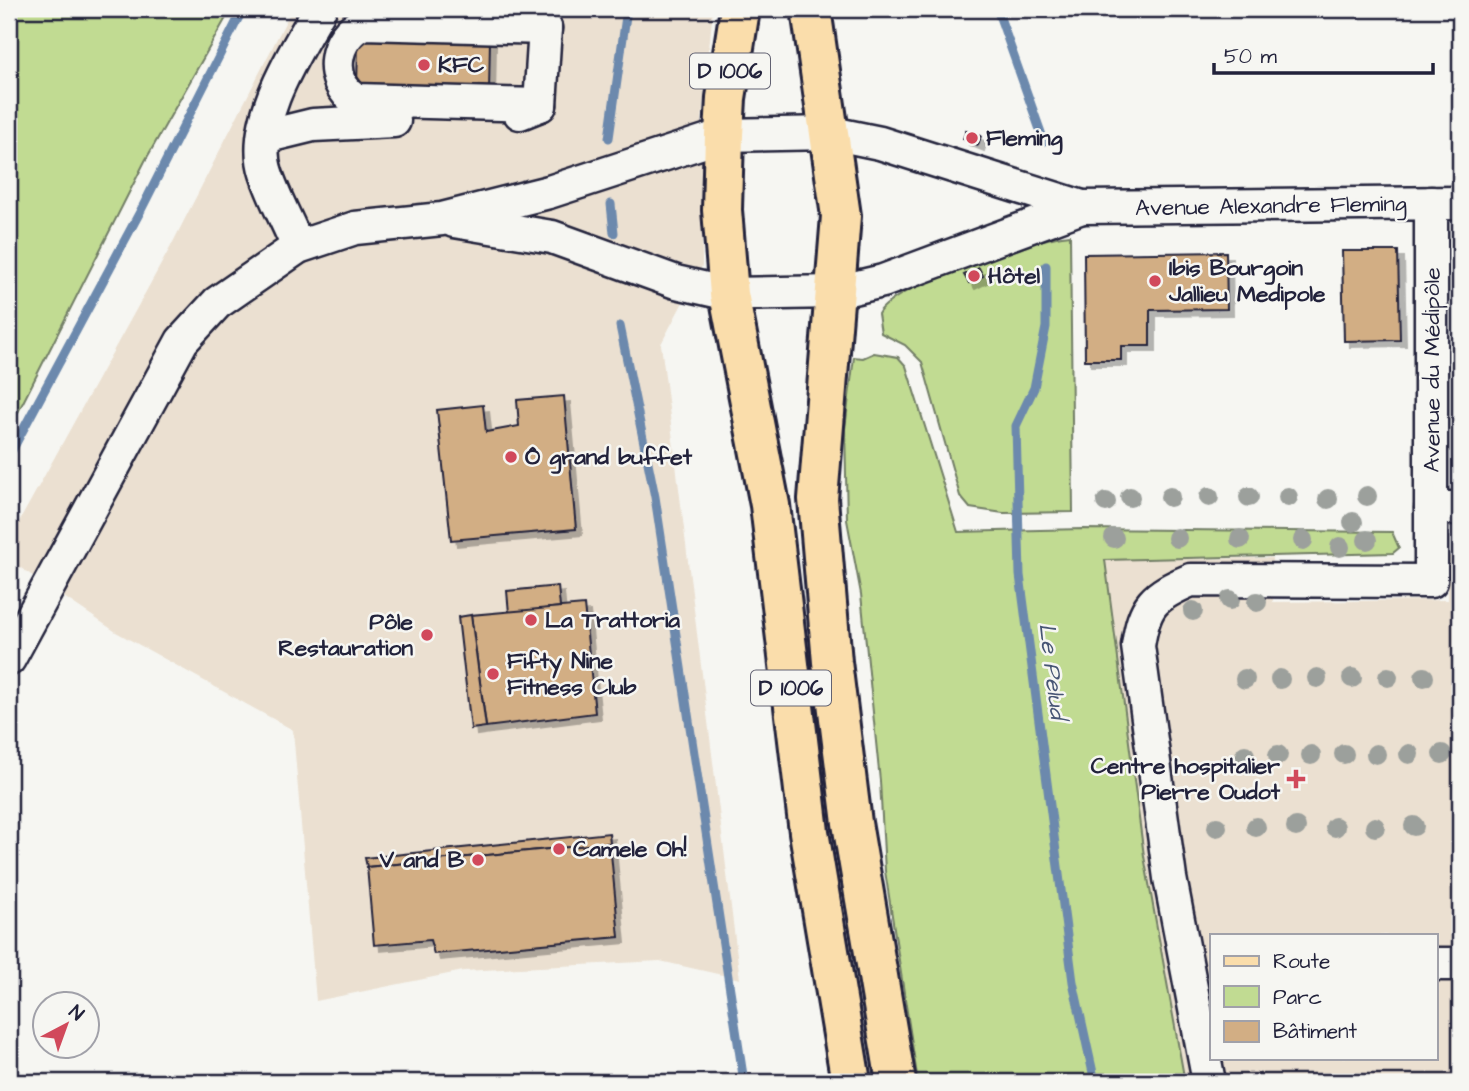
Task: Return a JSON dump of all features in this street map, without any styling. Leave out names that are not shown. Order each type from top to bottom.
[{"type":"main road","name":"D 1006","points":[[740,9],[726,98],[724,135],[722,210],[729,293],[770,505],[810,832],[851,1082]]},
{"type":"main road","name":"D 1006","points":[[811,9],[841,216],[818,499],[832,662],[852,822],[896,1082]]},
{"type":"street","points":[[298,247],[265,170],[264,137],[280,79],[320,9]]},
{"type":"street","points":[[512,9],[545,28]]},
{"type":"street","points":[[540,105],[356,100],[342,92],[336,77],[341,43],[351,28],[364,23],[545,28]]},
{"type":"street","points":[[540,105],[545,28]]},
{"type":"street","points":[[264,137],[313,125],[358,121],[498,123],[540,105]]},
{"type":"street","name":"Avenue Alexandre Fleming","points":[[442,219],[549,192],[724,135],[831,133],[880,143],[1082,207],[1446,203]]},
{"type":"street","name":"Avenue du Médipôle","points":[[1200,969],[1170,878],[1138,646],[1142,614],[1163,592],[1191,580],[1431,581],[1446,508],[1446,203]]},
{"type":"street","name":"Avenue Alexandre Fleming","points":[[442,219],[552,237],[676,282],[729,293],[836,292],[883,281],[1082,207]]},
{"type":"street","points":[[9,659],[182,341],[217,303],[298,247],[355,228],[442,219]]},
{"type":"street","points":[[1438,964],[1460,964]]},
{"type":"street","points":[[1200,969],[1209,1082]]},
{"type":"shaded area","points":[[292,9],[713,9],[702,119],[702,266],[661,344],[740,979],[660,961],[463,971],[316,1001],[293,730],[116,632],[9,560],[9,540],[170,248]]},
{"type":"shaded area","name":"Centre hospitalier Pierre Oudot","points":[[1448,556],[1460,556],[1460,1082],[1185,1082],[1144,856],[1104,560],[1272,558],[1273,602],[1448,600]]},
{"type":"green space","points":[[9,9],[231,9],[145,161],[9,430]]},
{"type":"green space","points":[[1070,235],[1073,512],[1003,513],[970,508],[960,496],[922,362],[905,345],[881,333],[878,314],[910,289],[967,264],[1027,244]]},
{"type":"green space","points":[[874,353],[898,357],[906,366],[958,532],[1083,529],[1392,532],[1399,548],[1393,553],[1105,560],[1144,856],[1185,1082],[918,1082],[885,871],[880,781],[861,594],[847,520],[845,429],[854,357],[863,358]]},
{"type":"building","name":"KFC","points":[[358,36],[490,39],[489,94],[357,91]]},
{"type":"building","name":"Fleming","points":[[966,131],[981,136],[978,145],[963,139]]},
{"type":"building","points":[[1342,251],[1398,251],[1400,340],[1344,341]]},
{"type":"building","name":"Ibis Bourgoin Jallieu Medipole","points":[[1226,252],[1227,309],[1150,310],[1150,346],[1121,346],[1121,360],[1085,360],[1084,254]]},
{"type":"building","name":"Hôtel","points":[[979,268],[983,276],[969,283],[964,275]]},
{"type":"building","points":[[564,396],[576,529],[451,540],[437,410],[483,405],[486,432],[519,426],[517,400]]},
{"type":"building","points":[[558,586],[560,607],[509,613],[507,591]]},
{"type":"building","points":[[584,605],[595,713],[486,727],[471,615]]},
{"type":"building","points":[[471,615],[486,727],[471,729],[458,617]]},
{"type":"building","points":[[609,833],[610,843],[367,867],[365,858]]},
{"type":"building","points":[[610,843],[619,937],[434,954],[430,940],[374,945],[367,867]]},
{"type":"waterway","points":[[9,456],[141,210],[243,9]]},
{"type":"waterway","name":"Le Pelud","points":[[609,138],[627,9]]},
{"type":"waterway","name":"Le Pelud","points":[[997,9],[1044,141]]},
{"type":"waterway","points":[[611,204],[614,233]]},
{"type":"waterway","name":"Le Pelud","points":[[1046,266],[1046,327],[1034,388],[1016,426],[1020,575],[1073,982],[1095,1082]]},
{"type":"waterway","name":"Le Pelud","points":[[620,326],[655,497],[744,1082]]},
{"type":"place","name":"KFC","points":[[424,65]]},
{"type":"place","name":"Fleming","points":[[972,138]]},
{"type":"place","name":"Hôtel","points":[[974,276]]},
{"type":"place","name":"Ibis Bourgoin Jallieu Medipole","points":[[1155,281]]},
{"type":"place","name":"Ô grand buffet","points":[[511,457]]},
{"type":"place","name":"La Trattoria","points":[[531,620]]},
{"type":"place","name":"Pôle Restauration","points":[[427,635]]},
{"type":"place","name":"Fifty Nine Fitness Club","points":[[493,674]]},
{"type":"place","name":"Centre hospitalier Pierre Oudot","points":[[1296,779]]},
{"type":"place","name":"Camele Oh!","points":[[559,849]]},
{"type":"place","name":"V and B","points":[[478,860]]}]
